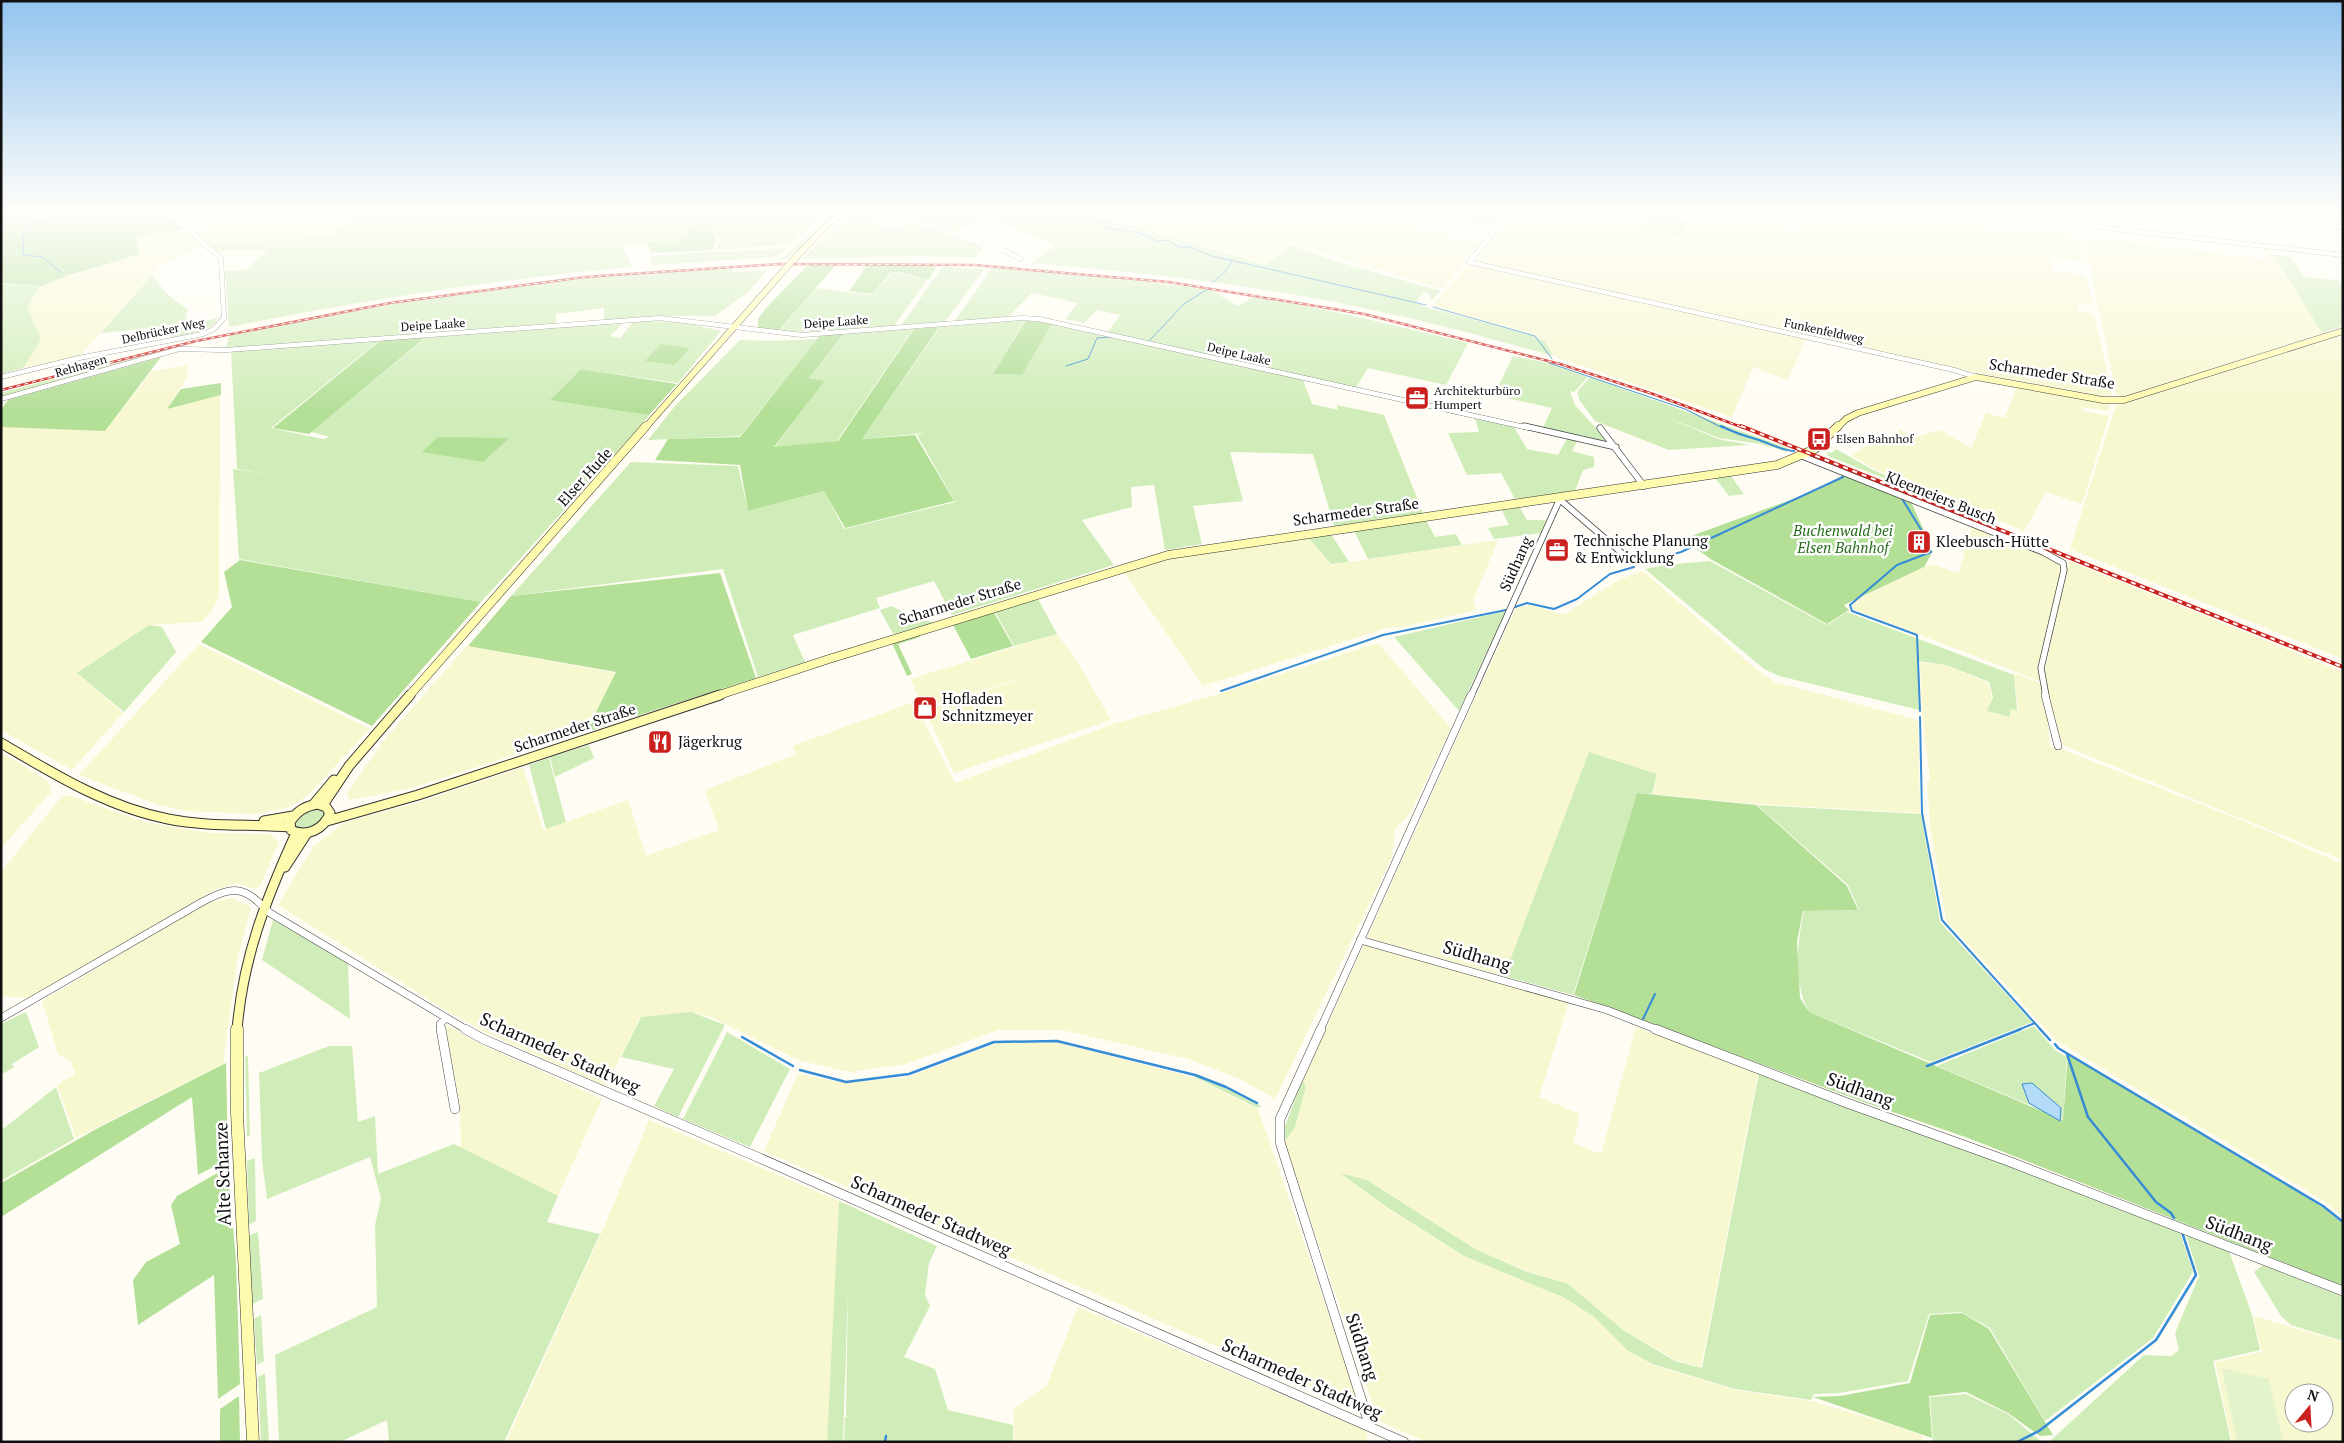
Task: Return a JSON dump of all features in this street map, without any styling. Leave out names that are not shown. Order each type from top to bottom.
[{"type":"street","name":"Delbrücker Weg","points":[[1,378],[79,358],[194,336],[216,328],[224,318],[222,278]]},
{"type":"street","name":"Elser Hude","points":[[323,811],[349,766],[777,278]]},
{"type":"street","name":"Funkenfeldweg","points":[[1542,278],[1944,368],[1976,377]]},
{"type":"street","name":"Deipe Laake","points":[[226,350],[660,318],[693,319],[768,334],[802,335],[1022,318],[1039,319],[1616,448]]},
{"type":"street","name":"Scharmeder Straße","points":[[323,811],[375,807],[525,760],[829,659],[1154,558],[1216,547],[1777,466],[1802,456],[1819,446],[1850,416],[1976,377],[2104,400],[2119,400],[2343,331]]},
{"type":"street","name":"Rehhagen","points":[[1,398],[179,349],[226,350]]},
{"type":"street","points":[[1600,428],[1644,486]]},
{"type":"street","name":"Kleemeiers Busch","points":[[1802,456],[2043,552],[2062,563],[2064,570],[2041,668],[2042,682],[2058,746]]},
{"type":"street","points":[[1558,498],[1624,554]]},
{"type":"street","name":"Südhang","points":[[1370,1427],[1280,1142],[1280,1119],[1507,618],[1558,503],[1558,498]]},
{"type":"street","points":[[1,743],[67,782],[106,801],[183,821],[249,824],[307,833],[320,827],[323,811],[300,810],[293,816],[249,824]]},
{"type":"street","name":"Alte Schanze","points":[[253,1442],[239,1158],[237,1044],[242,986],[248,957],[293,830],[293,816]]},
{"type":"street","name":"Alte Schanze","points":[[275,882],[307,833]]},
{"type":"street","points":[[1,1018],[215,895],[228,890],[242,892],[257,899],[264,908]]},
{"type":"street","name":"Scharmeder Stadtweg","points":[[264,908],[483,1039],[755,1156],[1404,1442]]},
{"type":"street","name":"Südhang","points":[[1360,940],[1606,1010],[1847,1103],[2008,1161],[2343,1291]]},
{"type":"street","points":[[446,1018],[440,1024],[455,1108]]},
{"type":"green space","points":[[1,278],[60,278],[41,286],[1,283]]},
{"type":"green space","points":[[60,278],[148,278],[80,356],[23,368],[40,339],[27,307],[41,286]]},
{"type":"green space","points":[[149,278],[155,278],[167,294],[188,310],[185,318],[188,318],[188,325],[218,318],[210,327],[198,333],[172,339],[172,326],[101,333]]},
{"type":"green space","points":[[226,278],[527,278],[430,291],[229,327]]},
{"type":"green space","points":[[585,278],[760,278],[748,292],[715,316],[662,316],[604,321],[604,308],[556,314],[556,325],[225,349],[230,334],[418,300]]},
{"type":"green space","points":[[795,278],[824,278],[778,331],[758,328],[758,319],[765,309]]},
{"type":"green space","points":[[858,278],[885,278],[872,294],[849,291]]},
{"type":"green space","points":[[887,278],[927,280],[893,327],[818,332],[779,331],[816,288],[871,295]]},
{"type":"green space","points":[[934,278],[977,278],[945,322],[901,326]]},
{"type":"green space","points":[[985,278],[1123,278],[1211,290],[1238,306],[1256,296],[1354,316],[1468,343],[1446,385],[1368,368],[1355,389],[1107,333],[1120,315],[1097,310],[1084,323],[1065,319],[1078,303],[1032,293],[1007,318],[954,322]]},
{"type":"green space","points":[[1185,278],[1396,278],[1441,291],[1432,300],[1427,292],[1422,293],[1417,302],[1426,307],[1532,335],[1545,341],[1553,356],[1365,308],[1235,285]]},
{"type":"green space","points":[[1408,278],[1451,278],[1443,289]]},
{"type":"green space","points":[[1456,278],[1531,278],[1806,339],[1788,380],[1753,367],[1732,417],[1553,356],[1546,341],[1528,332],[1442,311],[1433,305]]},
{"type":"green space","points":[[1547,278],[2087,278],[2093,305],[2078,303],[2079,311],[2094,314],[2112,393],[2110,396],[1967,371]]},
{"type":"green space","points":[[2093,278],[2288,278],[2322,333],[2120,398],[2117,397]]},
{"type":"green space","points":[[2288,278],[2337,280],[2343,287],[2343,326],[2322,333]]},
{"type":"green space","points":[[1,284],[41,286],[27,307],[41,339],[23,368],[1,374]]},
{"type":"green space","points":[[1025,320],[993,374],[1022,375],[1052,324],[1303,380],[1312,404],[1338,410],[1337,405],[1384,415],[1423,513],[1334,526],[1313,454],[1230,452],[1243,501],[1193,506],[1202,544],[1165,550],[1154,485],[1131,487],[1132,507],[1082,520],[1114,565],[952,615],[934,581],[876,598],[880,608],[793,635],[805,662],[758,677],[723,569],[511,596],[631,462],[738,466],[748,511],[824,491],[844,529],[955,502],[917,435],[925,433],[862,439],[940,327]]},
{"type":"green space","points":[[1026,320],[1052,324],[1022,375],[993,374]]},
{"type":"green space","points":[[633,322],[687,323],[721,331],[678,383],[581,369],[551,399],[650,415],[481,602],[239,559],[233,469],[275,476],[237,469],[231,351],[380,340],[271,428],[323,439],[330,437],[311,432],[428,336],[623,323],[610,336],[620,338]]},
{"type":"green space","points":[[939,327],[862,439],[915,435],[954,501],[845,528],[824,491],[748,511],[740,465],[655,460],[668,439],[740,437],[820,335],[844,334],[809,378],[825,381],[774,447],[838,441],[914,329]]},
{"type":"green space","points":[[913,329],[837,441],[774,448],[825,381],[809,378],[845,334]]},
{"type":"green space","points":[[427,336],[309,434],[273,428],[381,340]]},
{"type":"green space","points":[[2335,337],[2343,339],[2343,659],[2070,549],[2116,405]]},
{"type":"green space","points":[[817,339],[740,436],[648,440],[675,406],[740,340]]},
{"type":"green space","points":[[661,344],[690,348],[674,365],[645,361]]},
{"type":"green space","points":[[169,350],[1,397],[1,393]]},
{"type":"green space","points":[[1513,356],[1548,363],[1588,377],[1574,392],[1570,391],[1575,405],[1611,445],[1542,430],[1552,408],[1494,395]]},
{"type":"green space","points":[[161,357],[105,431],[1,427],[1,410],[8,400]]},
{"type":"green space","points":[[188,365],[187,378],[167,409],[220,395],[219,596],[215,606],[202,622],[149,625],[77,673],[123,713],[72,770],[1,730],[1,427],[105,431],[152,371]]},
{"type":"green space","points":[[581,369],[677,384],[649,415],[550,400]]},
{"type":"green space","points":[[1590,377],[1788,448],[1787,452],[1761,444],[1719,438],[1659,414],[1718,439],[1750,445],[1669,450],[1595,421],[1580,401],[1577,392]]},
{"type":"green space","points":[[221,383],[221,395],[167,409],[181,389]]},
{"type":"green space","points":[[2017,386],[2110,404],[2109,411],[2081,407],[2083,411],[2109,416],[2082,504],[2046,492],[2024,531],[1875,469],[1852,456],[1874,440],[1889,445],[1900,429],[1913,438],[1940,430],[1971,448],[1986,413],[2005,418]]},
{"type":"green space","points":[[1475,419],[1514,427],[1527,449],[1558,455],[1567,439],[1577,441],[1572,451],[1594,457],[1594,467],[1583,470],[1575,491],[1515,499],[1501,473],[1467,475],[1448,433],[1479,432]]},
{"type":"green space","points":[[438,437],[509,438],[483,462],[422,452]]},
{"type":"green space","points":[[1836,449],[1873,470],[1987,519],[1828,456],[1827,452],[1832,453]]},
{"type":"green space","name":"Buchenwald bei Elsen Bahnhof","points":[[1843,475],[1911,502],[1926,535],[1909,533],[1912,548],[1933,551],[1924,567],[1844,605],[1849,610],[1827,624],[1712,560],[1683,539],[1812,492]]},
{"type":"green space","points":[[1731,476],[1744,494],[1729,496],[1715,478]]},
{"type":"green space","points":[[1519,506],[1527,520],[1546,520],[1541,533],[1494,539],[1488,528],[1509,525],[1501,509]]},
{"type":"green space","points":[[1426,520],[1435,537],[1456,534],[1462,545],[1368,559],[1354,531]]},
{"type":"green space","points":[[1972,525],[2052,557],[2059,562],[2061,570],[2040,668],[2040,681],[1853,609],[1855,601],[1930,564],[1959,573]]},
{"type":"green space","points":[[1331,534],[1349,562],[1331,564],[1308,537]]},
{"type":"green space","points":[[1308,537],[1331,565],[1498,540],[1473,601],[1476,610],[1403,627],[1387,628],[1203,686],[1123,571],[1170,558]]},
{"type":"green space","points":[[240,560],[481,602],[372,726],[201,642],[232,607],[224,572]]},
{"type":"green space","points":[[1710,561],[1827,625],[1847,612],[2014,675],[2017,710],[2010,709],[2010,717],[1987,711],[1993,697],[1989,682],[1946,665],[1918,661],[1919,710],[1779,676],[1764,669],[1645,569],[1665,565]]},
{"type":"green space","points":[[2069,561],[2343,672],[2343,860],[2062,745],[2045,683],[2045,669]]},
{"type":"green space","points":[[1643,571],[1757,670],[1775,682],[1918,720],[1920,813],[1756,804],[1653,794],[1657,774],[1589,752],[1504,976],[1367,938],[1516,608],[1529,605],[1564,615],[1618,580]]},
{"type":"green space","points":[[720,573],[756,678],[586,732],[616,672],[468,646],[511,596]]},
{"type":"green space","points":[[1037,597],[1057,634],[1014,646],[994,610]]},
{"type":"green space","points":[[891,606],[916,618],[936,623],[893,634],[880,610]]},
{"type":"green space","points":[[993,611],[1013,646],[971,659],[952,623]]},
{"type":"green space","points":[[1506,611],[1459,711],[1394,637]]},
{"type":"green space","points":[[149,625],[162,627],[176,652],[124,712],[77,673]]},
{"type":"green space","points":[[919,634],[920,637],[898,644],[912,674],[907,676],[892,643]]},
{"type":"green space","points":[[1057,634],[1077,661],[1111,720],[954,773],[925,710],[1052,669],[924,708],[910,679]]},
{"type":"green space","points":[[1378,643],[1451,728],[1411,812],[1395,829],[1392,857],[1275,1099],[1240,1079],[1188,1059],[1062,1030],[998,1030],[906,1064],[849,1072],[798,1060],[711,1017],[691,1012],[640,1017],[606,1086],[485,1032],[447,1011],[278,905],[314,846],[345,822],[420,802],[523,767],[543,830],[628,800],[646,856],[719,830],[705,790],[796,754],[792,746],[914,702],[955,783],[1113,724],[1212,696]]},
{"type":"green space","points":[[199,644],[370,729],[307,796],[288,808],[255,814],[186,811],[156,804],[79,775]]},
{"type":"green space","points":[[467,646],[616,673],[585,732],[412,788],[349,800],[347,793],[386,738]]},
{"type":"green space","points":[[1920,662],[1945,665],[1988,683],[1992,697],[1987,712],[2010,717],[2010,709],[2018,710],[2014,673],[2040,683],[2046,707],[2050,747],[2061,749],[2248,823],[2343,864],[2343,1217],[2324,1201],[2057,1041],[1946,920],[1930,827],[1927,781],[1930,781],[1922,712]]},
{"type":"green space","points":[[589,745],[594,758],[555,777],[550,757]]},
{"type":"green space","points":[[1,752],[48,781],[51,792],[1,848]]},
{"type":"green space","points":[[1589,752],[1657,774],[1652,794],[1637,793],[1573,995],[1504,976]]},
{"type":"green space","points":[[549,758],[566,822],[546,829],[529,765]]},
{"type":"green space","points":[[1637,793],[1756,805],[1847,886],[1858,910],[1803,911],[1797,941],[1800,998],[1809,1012],[2063,1120],[2068,1055],[2217,1142],[2322,1207],[2343,1224],[2343,1286],[1968,1138],[1861,1101],[1574,995]]},
{"type":"green space","points":[[68,795],[145,822],[209,833],[270,834],[279,842],[260,886],[255,889],[238,883],[216,889],[31,998],[1,996],[1,872],[61,797]]},
{"type":"green space","points":[[1757,805],[1921,814],[1940,922],[2032,1022],[1931,1062],[1809,1012],[1800,988],[1798,963],[1798,949],[1804,911],[1859,910],[1848,885]]},
{"type":"green space","points":[[317,809],[324,813],[320,822],[309,828],[296,827],[295,822],[305,811]]},
{"type":"green space","points":[[232,898],[251,907],[237,961],[223,1064],[76,1138],[57,1085],[75,1074],[70,1060],[58,1054],[42,1001],[206,903]]},
{"type":"green space","points":[[273,920],[348,963],[350,1019],[262,960]]},
{"type":"green space","points":[[1364,945],[1569,1002],[1539,1097],[1580,1114],[1573,1143],[1601,1154],[1636,1027],[1758,1073],[1701,1367],[1676,1360],[1623,1330],[1568,1284],[1525,1270],[1475,1249],[1368,1180],[1341,1174],[1385,1207],[1463,1256],[1565,1298],[1594,1317],[1627,1350],[1652,1365],[1735,1390],[1811,1401],[1893,1425],[1923,1436],[1923,1442],[1427,1442],[1381,1422],[1376,1414],[1284,1141],[1295,1127],[1306,1087],[1302,1080]]},
{"type":"green space","points":[[26,1012],[39,1047],[12,1064],[14,1067],[1,1075],[1,1024]]},
{"type":"green space","points":[[691,1012],[725,1025],[678,1117],[654,1106],[674,1069],[621,1057],[641,1017]]},
{"type":"green space","points":[[446,1025],[480,1044],[602,1099],[558,1196],[461,1148],[460,1105],[444,1028]]},
{"type":"green space","points":[[2034,1026],[2056,1051],[2067,1057],[2063,1119],[1937,1066]]},
{"type":"green space","points":[[727,1032],[790,1069],[750,1147],[683,1119]]},
{"type":"green space","points":[[997,1043],[1061,1043],[1192,1077],[1258,1109],[1361,1408],[764,1151],[798,1074],[845,1083],[908,1077]]},
{"type":"green space","points":[[329,1046],[352,1046],[358,1122],[375,1116],[378,1174],[454,1144],[558,1196],[547,1222],[600,1234],[504,1442],[389,1442],[387,1420],[340,1442],[279,1442],[275,1355],[377,1307],[375,1225],[381,1198],[370,1157],[267,1199],[262,1160],[259,1073]]},
{"type":"green space","points":[[248,1056],[250,1136],[247,1137],[245,1057]]},
{"type":"green space","points":[[226,1063],[228,1159],[198,1175],[192,1097],[1,1217],[1,1183],[98,1128]]},
{"type":"green space","points":[[1759,1073],[1992,1159],[2180,1233],[2193,1272],[2153,1338],[2045,1421],[1990,1328],[1961,1312],[1929,1314],[1908,1381],[1839,1393],[1814,1394],[1811,1400],[1735,1389],[1652,1364],[1627,1350],[1594,1317],[1565,1298],[1464,1256],[1385,1206],[1340,1173],[1367,1180],[1475,1249],[1525,1271],[1568,1284],[1623,1330],[1675,1361],[1702,1368]]},
{"type":"green space","points":[[1197,1074],[1224,1085],[1261,1106],[1258,1108],[1194,1077]]},
{"type":"green space","points":[[1302,1080],[1306,1087],[1295,1127],[1285,1141],[1283,1132]]},
{"type":"green space","points":[[56,1087],[74,1139],[1,1181],[1,1128],[3,1129]]},
{"type":"green space","points":[[649,1120],[839,1201],[827,1442],[506,1442],[601,1234]]},
{"type":"green space","points":[[255,1158],[256,1221],[249,1225],[247,1161]]},
{"type":"green space","points":[[228,1167],[236,1261],[240,1384],[218,1399],[214,1275],[138,1325],[133,1280],[146,1262],[180,1244],[171,1205],[177,1196]]},
{"type":"green space","points":[[839,1201],[937,1246],[929,1263],[925,1295],[930,1306],[904,1357],[935,1369],[948,1410],[1013,1425],[1013,1442],[844,1442],[845,1417],[849,1416],[846,1416],[848,1289],[843,1442],[827,1442]]},
{"type":"green space","points":[[258,1232],[263,1299],[252,1304],[248,1236]]},
{"type":"green space","points":[[2186,1235],[2229,1251],[2252,1315],[2260,1350],[2213,1361],[2231,1442],[2052,1442],[2051,1440],[2144,1355],[2171,1356],[2179,1350],[2175,1333],[2199,1276]]},
{"type":"green space","points":[[2263,1265],[2343,1297],[2343,1341],[2291,1325],[2281,1316],[2254,1272]]},
{"type":"green space","points":[[1078,1307],[1366,1431],[1368,1442],[1014,1442],[1014,1409],[1047,1385]]},
{"type":"green space","points":[[1962,1313],[1989,1329],[2053,1435],[2040,1436],[2008,1413],[1966,1392],[1929,1396],[1932,1438],[1813,1397],[1840,1396],[1910,1383],[1930,1315]]},
{"type":"green space","points":[[261,1315],[264,1361],[257,1365],[254,1319]]},
{"type":"green space","points":[[2253,1316],[2343,1342],[2343,1442],[2232,1442],[2215,1362],[2262,1352]]},
{"type":"green space","points":[[2222,1368],[2269,1379],[2283,1442],[2237,1442]]},
{"type":"green space","points":[[265,1373],[269,1442],[261,1442],[258,1377]]},
{"type":"green space","points":[[1966,1394],[2008,1414],[2042,1442],[1933,1442],[1930,1397]]},
{"type":"green space","points":[[239,1396],[240,1442],[220,1442],[220,1409]]},
{"type":"water","points":[[2032,1083],[2061,1108],[2060,1121],[2029,1103],[2022,1084]]},
{"type":"waterway","points":[[1212,283],[1218,278]]},
{"type":"waterway","points":[[1310,278],[1426,305]]},
{"type":"waterway","points":[[1149,341],[1184,304],[1209,288]]},
{"type":"waterway","points":[[1433,307],[1535,336],[1552,359]]},
{"type":"waterway","points":[[1066,366],[1088,359],[1097,338],[1111,337]]},
{"type":"waterway","points":[[1549,363],[1685,409],[1723,428]]},
{"type":"waterway","points":[[1721,426],[1780,448],[1794,451]]},
{"type":"waterway","points":[[1812,457],[1901,492]]},
{"type":"waterway","points":[[1640,564],[1681,552],[1843,477],[1843,474]]},
{"type":"waterway","points":[[1901,497],[1925,536],[1931,552],[1897,565],[1850,605],[1852,611],[1917,635],[1920,711]]},
{"type":"waterway","points":[[1515,607],[1527,603],[1554,609],[1577,599],[1610,574],[1634,567]]},
{"type":"waterway","points":[[1221,691],[1383,635],[1506,610]]},
{"type":"waterway","points":[[1920,717],[1922,813],[1942,920],[2035,1023]]},
{"type":"waterway","points":[[1643,1019],[1655,994]]},
{"type":"waterway","points":[[2018,1030],[2035,1023]]},
{"type":"waterway","points":[[2035,1023],[2041,1030]]},
{"type":"waterway","points":[[1927,1066],[2021,1029]]},
{"type":"waterway","points":[[2040,1029],[2050,1040]]},
{"type":"waterway","points":[[742,1037],[793,1066]]},
{"type":"waterway","points":[[800,1070],[846,1082],[909,1074],[994,1042],[1057,1041],[1195,1075],[1226,1087],[1257,1103]]},
{"type":"waterway","points":[[2055,1044],[2058,1048],[2323,1206],[2343,1222]]},
{"type":"waterway","points":[[2067,1054],[2088,1117],[2156,1202],[2171,1213],[2174,1218]]},
{"type":"waterway","points":[[2017,1442],[2039,1431],[2156,1340],[2196,1275],[2182,1232]]},
{"type":"waterway","points":[[885,1442],[886,1436]]},
{"type":"railway","points":[[1,390],[196,341],[390,303],[575,278]]},
{"type":"railway","points":[[1127,278],[1169,282],[1364,314],[1560,364],[1653,394],[1744,428]]},
{"type":"railway","points":[[1741,426],[2343,667]]},
{"type":"place","name":"Architekturbüro Humpert","points":[[1417,398]]},
{"type":"place","name":"Elsen Bahnhof","points":[[1819,439]]},
{"type":"place","name":"Kleebusch-Hütte","points":[[1919,542]]},
{"type":"place","name":"Technische Planung & Entwicklung","points":[[1557,550]]},
{"type":"place","name":"Hofladen Schnitzmeyer","points":[[925,708]]},
{"type":"place","name":"Jägerkrug","points":[[660,742]]}]
